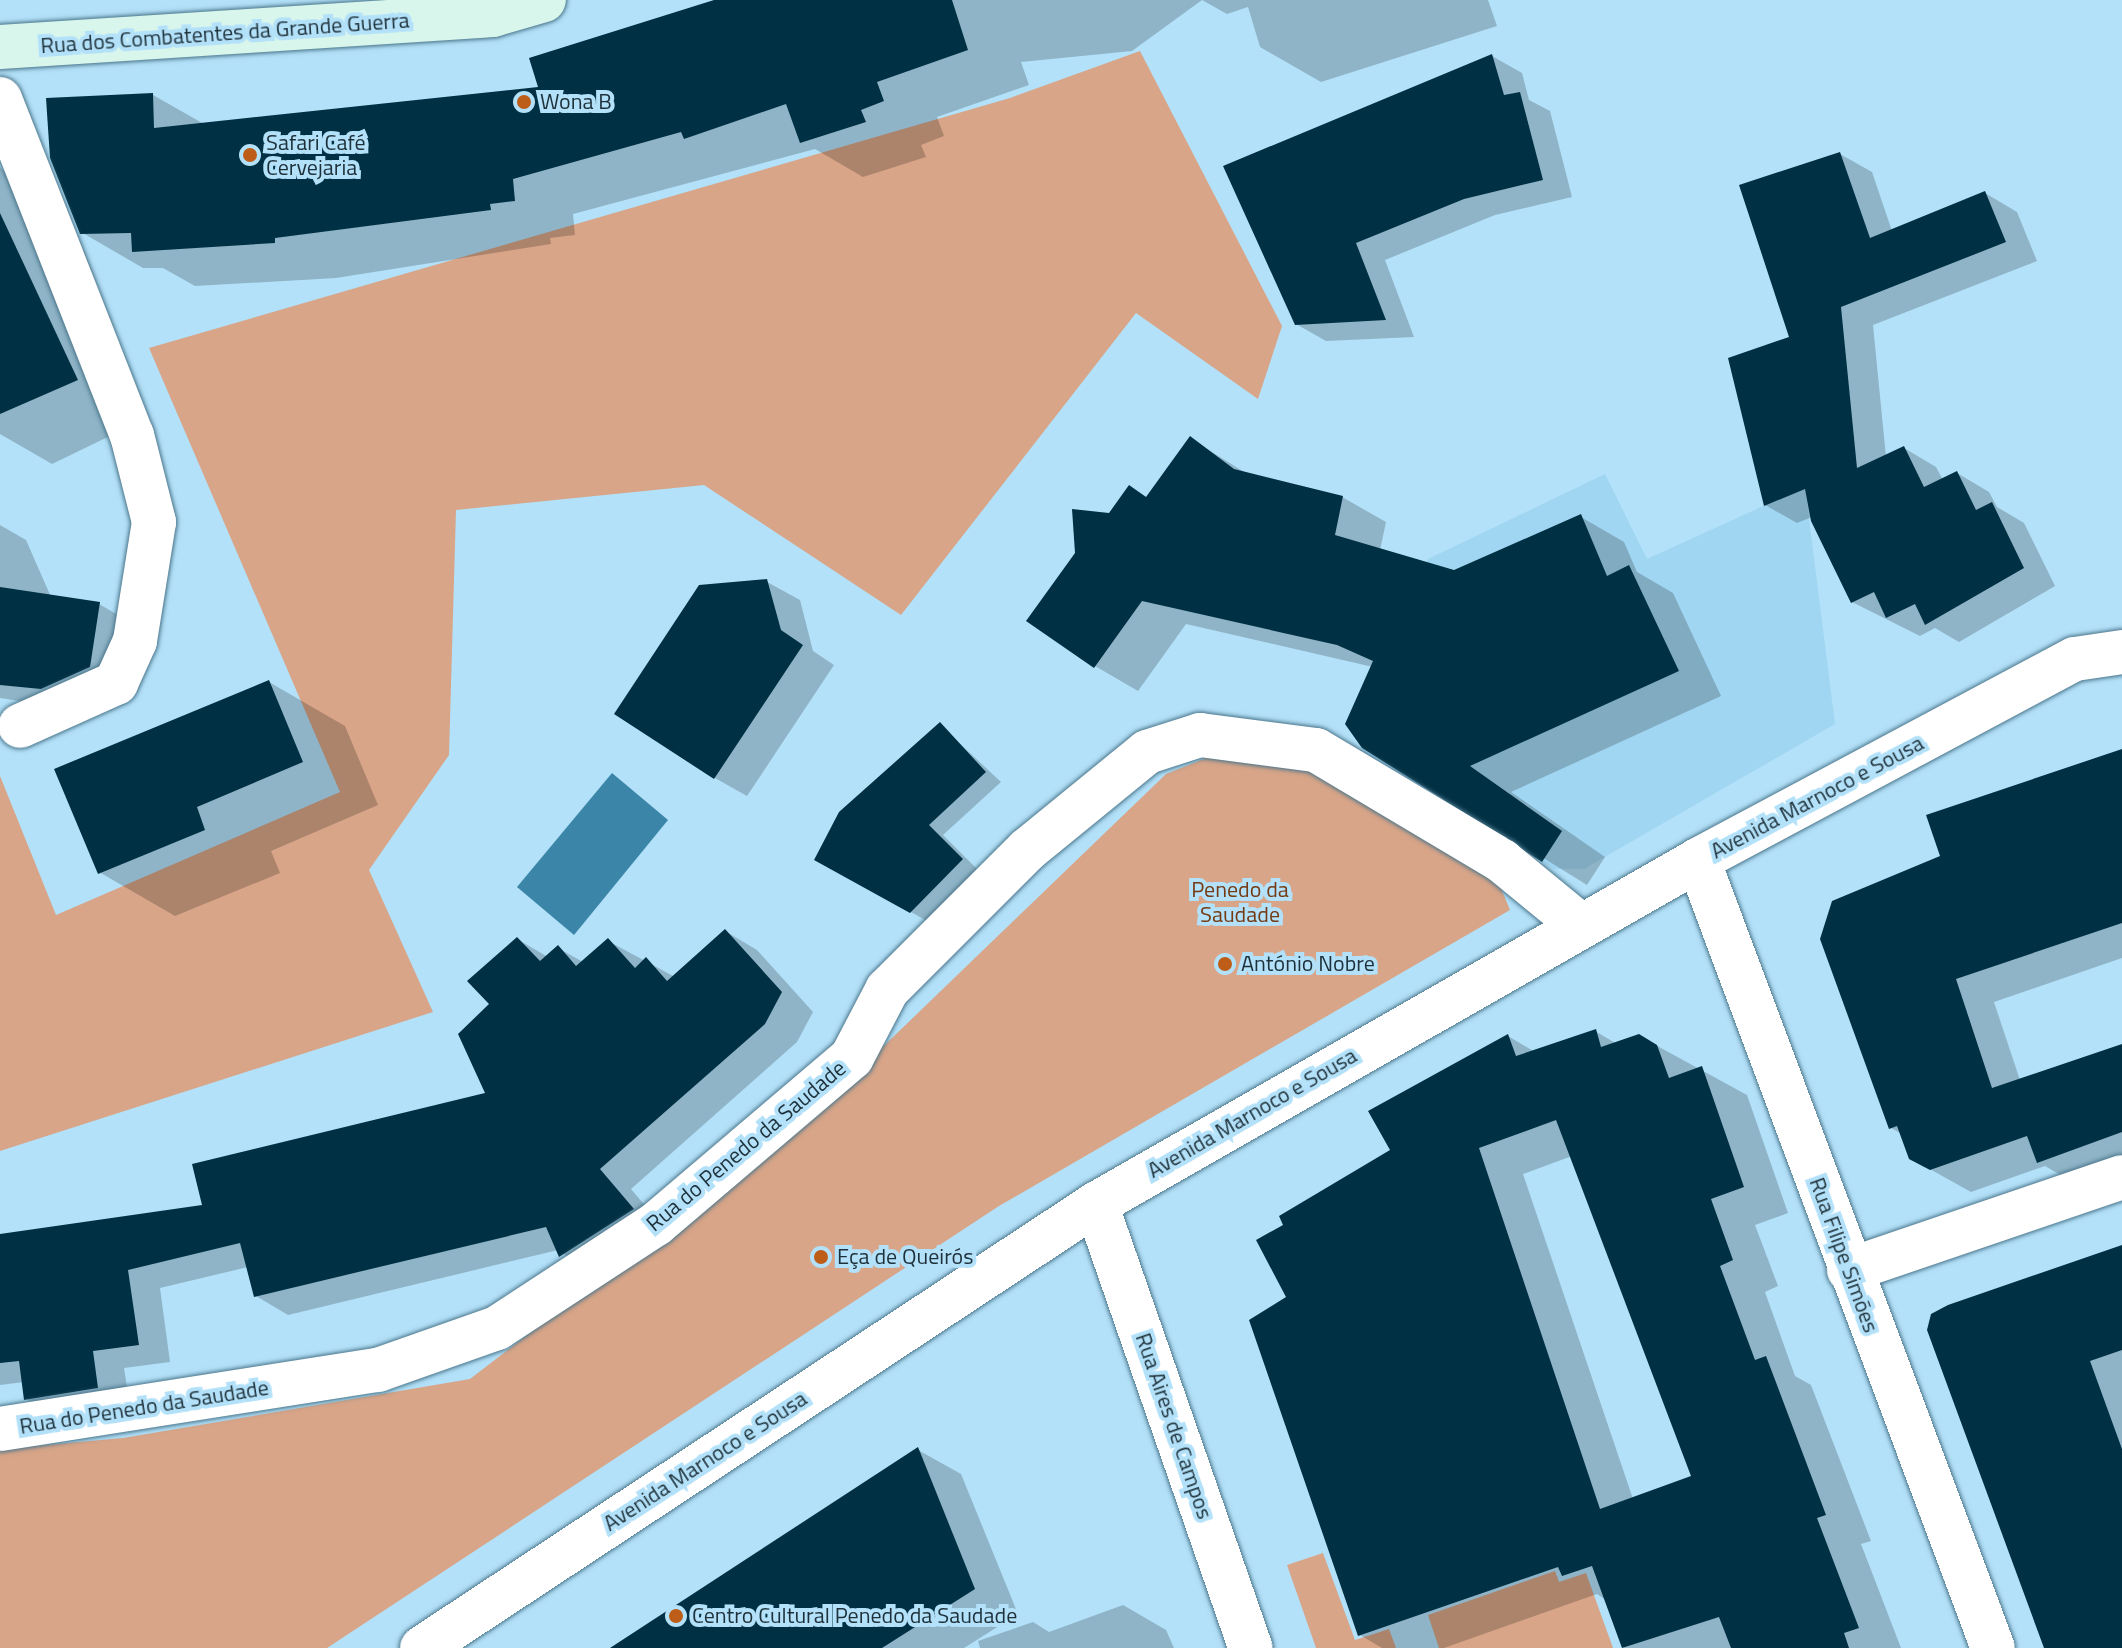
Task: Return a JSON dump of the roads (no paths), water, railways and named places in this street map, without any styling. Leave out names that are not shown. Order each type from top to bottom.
[{"type":"main road","name":"Rua dos Combatentes da Grande Guerra","points":[[0,47],[493,15],[544,0]]},
{"type":"street","points":[[0,99],[132,435],[154,522],[135,641],[116,683],[20,726]]},
{"type":"street","name":"Avenida Marnoco e Sousa","points":[[422,1648],[1096,1204],[1698,860],[2075,659],[2122,652]]},
{"type":"street","name":"Rua do Penedo da Saudade","points":[[0,1429],[378,1370],[497,1328],[656,1224],[852,1057],[887,990],[1027,850],[1147,752],[1200,735],[1316,750],[1502,861],[1580,925]]},
{"type":"street","name":"Rua Filipe Simões","points":[[1698,860],[1993,1648]]},
{"type":"street","points":[[1849,1270],[2122,1177]]},
{"type":"street","name":"Rua Aires de Campos","points":[[1096,1204],[1251,1648]]},
{"type":"place","name":"Wona B","points":[[524,102]]},
{"type":"place","name":"Safari Café Cervejaria","points":[[250,155]]},
{"type":"place","name":"António Nobre","points":[[1225,964]]},
{"type":"place","name":"Eça de Queirós","points":[[821,1257]]},
{"type":"place","name":"Centro Cultural Penedo da Saudade","points":[[676,1616]]},
{"type":"park label","name":"Penedo da Saudade","points":[[1240,902]]}]
